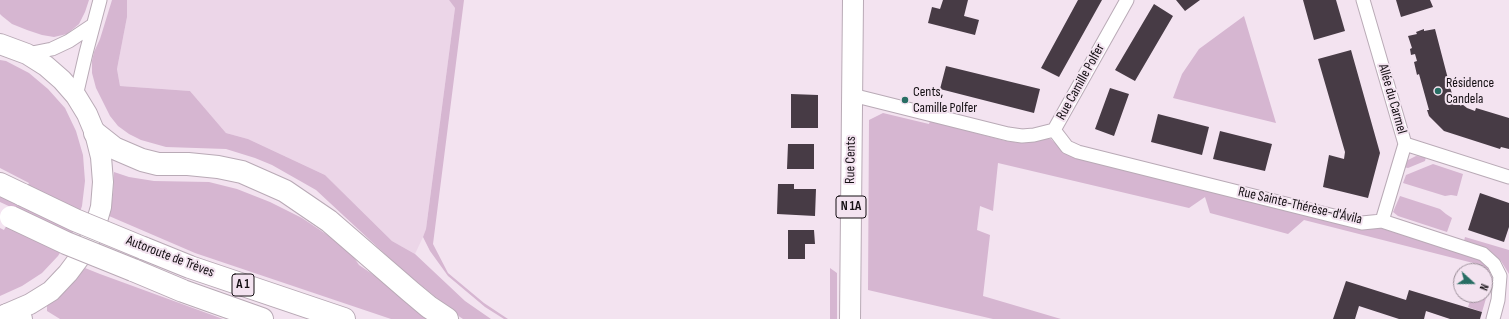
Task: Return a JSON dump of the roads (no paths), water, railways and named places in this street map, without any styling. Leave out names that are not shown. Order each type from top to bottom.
[{"type":"highway","points":[[95,133],[114,148],[142,160],[158,164],[188,164],[218,167],[242,172],[285,191],[329,221],[429,307],[447,319]]},
{"type":"highway","name":"Autoroute de Trèves","points":[[0,184],[75,220],[190,267],[344,319]]},
{"type":"highway","name":"Autoroute de Trèves","points":[[5,215],[66,243],[183,291],[262,319]]},
{"type":"main road","name":"Rue Cents","points":[[850,319],[853,0]]},
{"type":"main road","points":[[3,42],[28,54],[51,70],[76,96],[87,114],[95,133],[101,157],[103,182],[101,207],[94,231],[83,253],[68,273],[50,291],[9,317]]},
{"type":"street","points":[[76,96],[92,25],[100,0]]},
{"type":"street","name":"Rue Camille Polfer","points":[[852,95],[1008,134],[1022,136],[1034,135],[1054,130],[1127,0]]},
{"type":"street","name":"Allée du Carmel","points":[[1363,0],[1405,144],[1382,221]]},
{"type":"street","points":[[28,54],[52,49],[69,42],[92,25]]},
{"type":"street","name":"Rue Sainte-Thérèse-d'Ávila","points":[[1054,130],[1066,147],[1078,152],[1362,223],[1382,221],[1483,254],[1494,264],[1500,276],[1498,300],[1493,319]]},
{"type":"street","points":[[1405,144],[1509,177]]},
{"type":"place","name":"Résidence Candela","points":[[1438,91]]},
{"type":"place","name":"Cents, Camille Polfer","points":[[905,100]]}]
